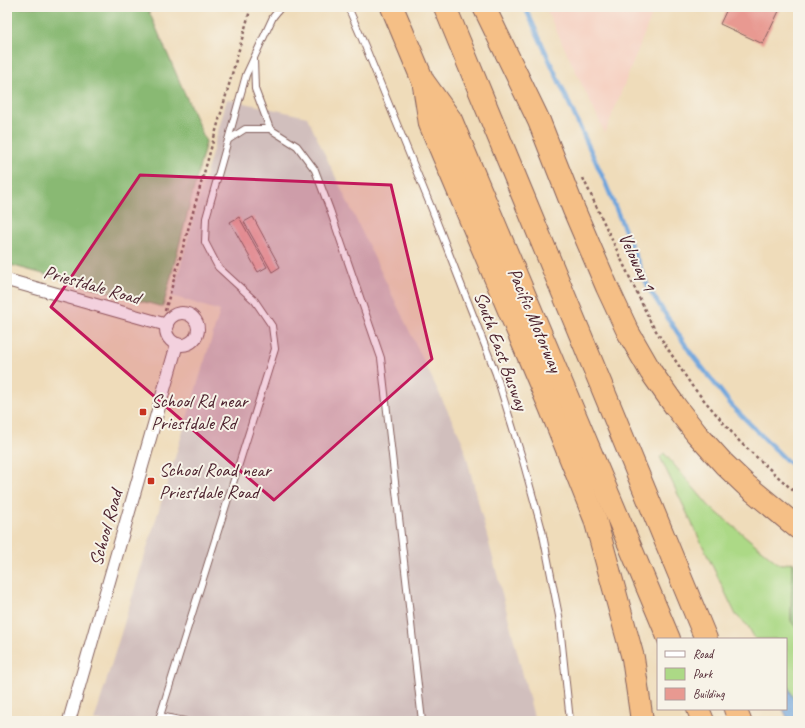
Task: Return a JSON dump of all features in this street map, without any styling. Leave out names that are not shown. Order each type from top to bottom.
[{"type":"highway","name":"Pacific Motorway","points":[[392,7],[423,80],[451,120],[669,638]]},
{"type":"highway","name":"Pacific Motorway","points":[[445,7],[706,638]]},
{"type":"highway","points":[[484,7],[539,121],[574,210],[607,287],[628,332],[651,372],[696,433],[724,464],[746,485],[798,528]]},
{"type":"highway","points":[[423,80],[430,124],[550,407],[595,519],[633,658],[642,721]]},
{"type":"highway","points":[[698,710],[703,721]]},
{"type":"highway","points":[[735,710],[740,721]]},
{"type":"street","name":"Priestdale Road","points":[[7,280],[164,324]]},
{"type":"street","points":[[183,313],[193,318],[198,328],[195,338],[191,342],[186,344],[177,344],[167,336],[164,324],[173,316],[183,313]]},
{"type":"street","name":"School Road","points":[[69,721],[177,344]]},
{"type":"lane","points":[[184,721],[159,718],[275,349],[272,326],[255,301],[218,267],[205,242],[206,218],[246,75],[273,17],[281,7]]},
{"type":"lane","name":"South East Busway","points":[[348,7],[432,207],[496,374],[523,460],[542,530],[559,616],[570,721]]},
{"type":"lane","points":[[254,58],[255,89],[270,129]]},
{"type":"lane","points":[[228,140],[245,129],[270,129],[297,146],[315,170],[381,358],[422,721]]},
{"type":"path","points":[[164,324],[251,7]]},
{"type":"path","name":"Veloway 1","points":[[581,176],[651,323],[692,386],[740,442],[798,495]]},
{"type":"highlighted area","points":[[140,175],[391,185],[432,359],[274,500],[51,307]]},
{"type":"shaded area","points":[[545,7],[655,7],[605,133]]},
{"type":"shaded area","points":[[227,99],[307,117],[463,443],[535,721],[94,721],[220,311],[172,296]]},
{"type":"green space","points":[[7,7],[147,7],[206,142],[163,307],[7,264]]},
{"type":"green space","points":[[664,453],[709,506],[780,565],[792,562],[791,620],[798,631],[798,708],[787,684],[787,638],[754,638],[748,626],[736,615],[660,457]]},
{"type":"green space","points":[[792,562],[798,566],[798,631],[791,621]]},
{"type":"water","points":[[787,684],[798,708],[798,721],[789,721],[784,710],[787,710]]},
{"type":"building","points":[[728,7],[781,7],[763,44],[720,24]]},
{"type":"building","points":[[239,217],[267,267],[258,272],[230,222]]},
{"type":"building","points":[[253,217],[280,267],[272,272],[244,222]]},
{"type":"waterway","points":[[525,7],[605,182],[649,289],[690,352],[733,407],[787,461],[798,469]]},
{"type":"place","name":"School Rd near Priestdale Rd","points":[[143,412]]},
{"type":"place","name":"School Road near Priestdale Road","points":[[151,481]]}]
